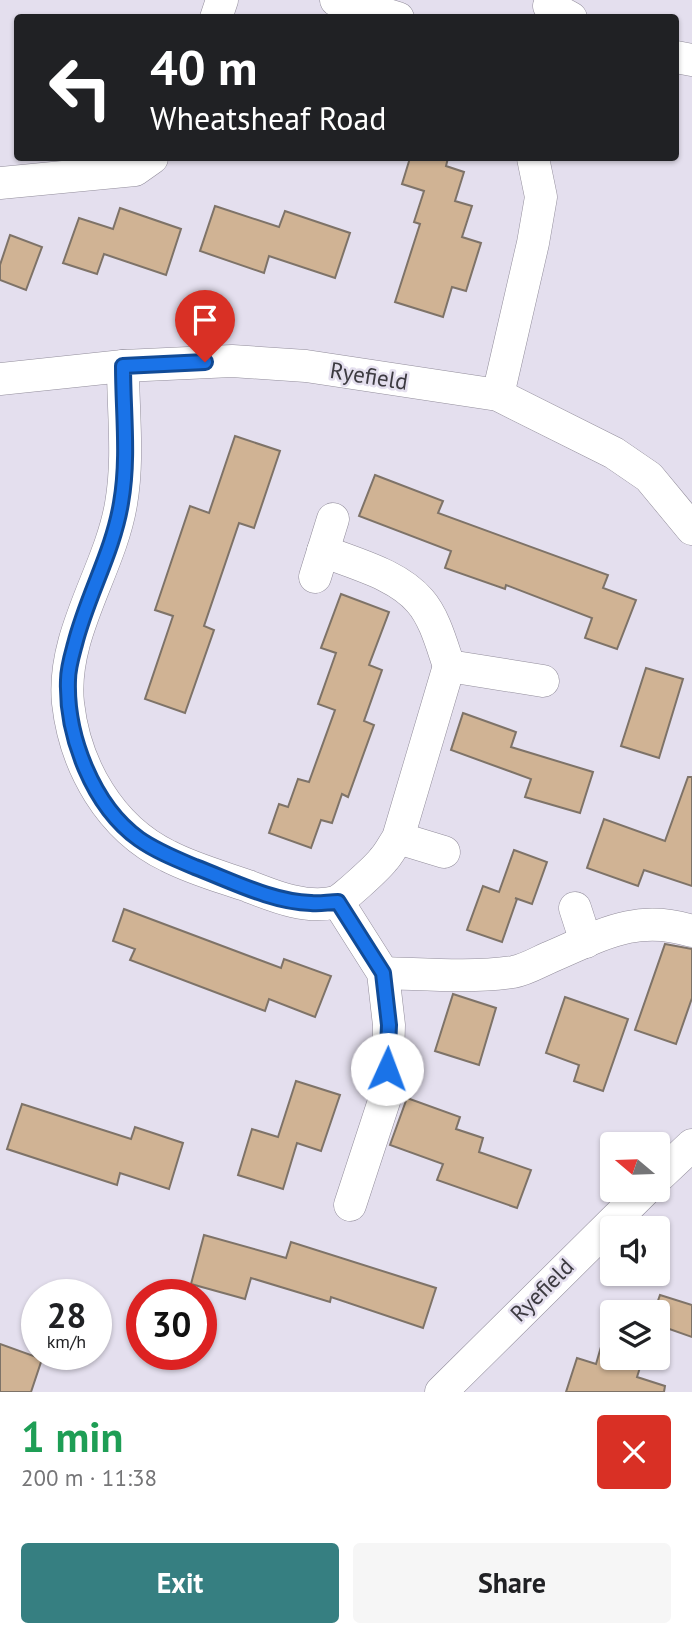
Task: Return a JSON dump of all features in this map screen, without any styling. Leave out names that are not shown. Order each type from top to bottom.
[{"type":"street","points":[[336,0],[384,14]]},
{"type":"street","points":[[0,183],[135,170],[148,161]]},
{"type":"street","points":[[498,395],[541,197],[534,161]]},
{"type":"street","name":"Ryefield","points":[[0,379],[123,366],[232,361],[306,366],[498,395],[614,453],[649,477],[692,529]]},
{"type":"street","points":[[123,366],[127,453],[121,505],[76,641],[68,678],[68,703],[76,743],[90,779],[107,807],[137,838],[168,856],[282,898],[311,904],[338,902],[384,860],[398,838],[449,666],[436,631],[421,602],[398,583],[319,564],[333,519]]},
{"type":"street","points":[[449,666],[543,681]]},
{"type":"street","points":[[398,838],[444,852]]},
{"type":"street","points":[[338,902],[383,973],[389,1025],[387,1092],[350,1205]]},
{"type":"street","points":[[575,908],[586,942]]},
{"type":"street","points":[[383,973],[453,976],[516,972],[619,928],[653,923],[692,931]]},
{"type":"street","points":[[670,1166],[692,1145]]},
{"type":"street","name":"Ryefield","points":[[441,1392],[633,1202]]},
{"type":"building","points":[[409,161],[447,161],[446,166],[464,172],[455,201],[472,206],[462,237],[481,243],[466,291],[452,287],[443,317],[395,302],[420,224],[414,222],[424,191],[402,184]]},
{"type":"building","points":[[215,206],[279,227],[285,211],[350,233],[335,278],[269,256],[264,273],[200,251]]},
{"type":"building","points":[[120,208],[181,229],[166,275],[104,254],[97,274],[63,263],[79,218],[113,229]]},
{"type":"building","points":[[10,235],[42,247],[26,290],[0,280],[0,265]]},
{"type":"building","points":[[235,436],[280,451],[254,528],[239,523],[204,626],[214,630],[185,713],[145,699],[173,616],[155,610],[190,506],[209,513]]},
{"type":"building","points":[[375,475],[443,501],[438,513],[608,575],[603,588],[636,600],[617,649],[585,638],[592,618],[506,585],[505,589],[445,568],[451,551],[359,516]]},
{"type":"building","points":[[341,594],[389,612],[369,665],[382,670],[364,721],[374,725],[348,797],[342,794],[332,823],[321,820],[311,848],[269,833],[279,804],[288,807],[298,779],[309,782],[335,710],[318,704],[336,653],[321,648]]},
{"type":"building","points":[[646,668],[683,679],[659,758],[621,746]]},
{"type":"building","points":[[463,713],[516,732],[511,747],[593,772],[580,813],[525,797],[531,779],[451,750]]},
{"type":"building","points":[[688,777],[692,777],[692,886],[644,870],[638,886],[587,868],[604,819],[665,841]]},
{"type":"building","points":[[514,850],[547,862],[532,904],[515,898],[517,899],[502,942],[467,930],[483,886],[499,892]]},
{"type":"building","points":[[124,909],[281,968],[284,959],[331,976],[315,1017],[269,999],[265,1011],[130,960],[135,949],[113,941]]},
{"type":"building","points":[[665,944],[692,949],[692,998],[676,1044],[635,1030]]},
{"type":"building","points":[[453,994],[496,1008],[479,1065],[435,1051]]},
{"type":"building","points":[[565,997],[628,1019],[603,1091],[574,1081],[579,1065],[546,1053]]},
{"type":"building","points":[[296,1081],[340,1095],[321,1151],[297,1143],[283,1189],[238,1175],[252,1129],[278,1137]]},
{"type":"building","points":[[407,1098],[460,1117],[456,1129],[483,1138],[479,1152],[531,1170],[517,1208],[437,1180],[443,1164],[390,1145]]},
{"type":"building","points":[[22,1104],[131,1139],[135,1127],[183,1143],[169,1189],[120,1173],[117,1185],[7,1149]]},
{"type":"building","points":[[204,1235],[286,1258],[291,1242],[436,1288],[423,1328],[331,1297],[330,1302],[251,1278],[245,1299],[217,1291],[217,1279],[192,1279]]},
{"type":"building","points":[[660,1295],[692,1305],[692,1337],[670,1329],[670,1300],[658,1300]]},
{"type":"building","points":[[0,1344],[21,1352],[21,1370],[38,1370],[31,1392],[0,1392]]},
{"type":"building","points":[[600,1350],[600,1370],[639,1370],[637,1377],[665,1386],[664,1392],[566,1392],[577,1358],[596,1364]]},
{"type":"route","points":[[205,362],[123,366],[127,453],[121,505],[76,641],[68,678],[68,703],[76,743],[90,779],[107,807],[137,838],[168,856],[282,898],[311,904],[338,902],[383,973],[389,1025],[387,1069]]}]
